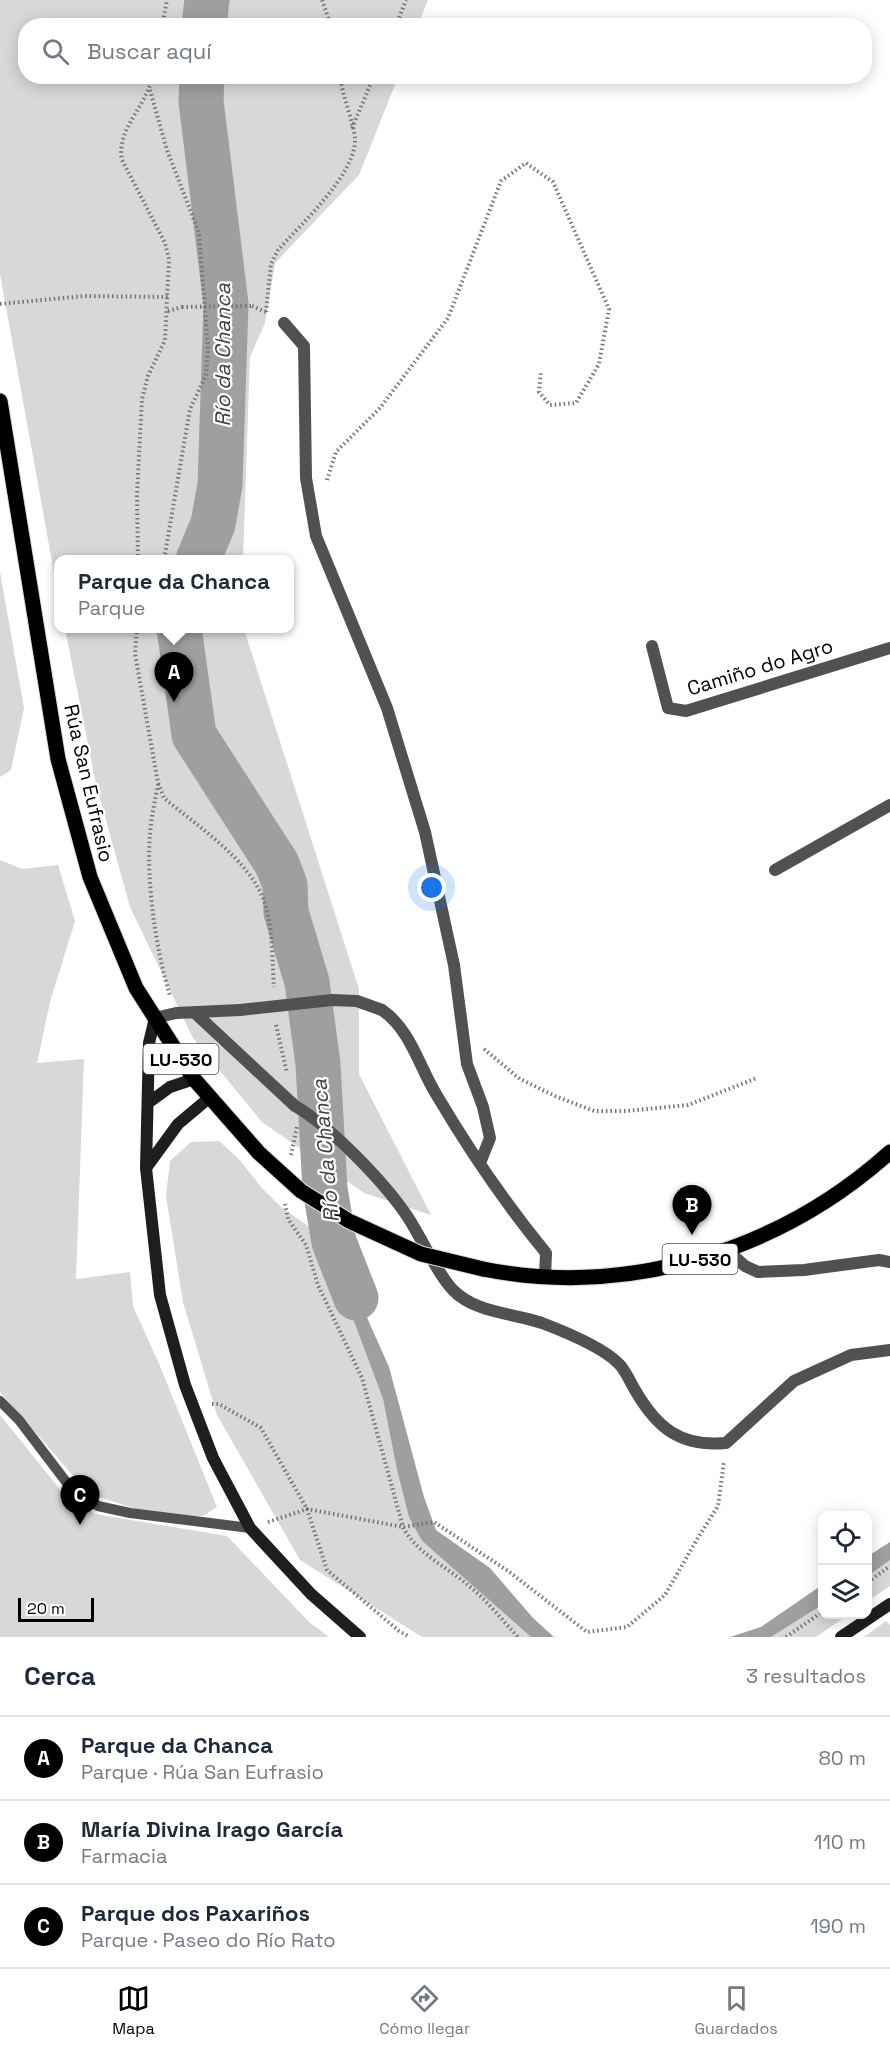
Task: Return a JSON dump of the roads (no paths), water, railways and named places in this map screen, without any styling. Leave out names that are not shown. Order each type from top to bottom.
[{"type":"main road","name":"Rúa San Eufrasio","points":[[0,401],[57,759],[90,877],[136,988],[155,1018]]},
{"type":"main road","name":"LU-530","points":[[155,1018],[194,1079],[209,1098],[259,1153],[301,1191],[349,1221],[421,1254],[512,1275],[583,1279],[659,1271],[728,1250],[777,1228],[858,1182],[890,1152]]},
{"type":"street","points":[[284,323],[304,346],[306,478],[316,536],[387,708],[425,832],[454,965],[467,1064],[483,1107],[490,1138],[480,1163]]},
{"type":"street","name":"Camiño do Agro","points":[[652,646],[668,708],[686,711],[890,648]]},
{"type":"street","points":[[775,870],[890,805]]},
{"type":"street","points":[[360,1637],[311,1594],[250,1528],[213,1458],[193,1405],[160,1295],[147,1168],[149,1043],[155,1018],[176,1013],[240,1010],[333,1000],[357,1001],[382,1010],[394,1018],[403,1031],[435,1093],[480,1163],[510,1209],[546,1253],[545,1277]]},
{"type":"street","points":[[194,1012],[358,1159],[404,1212],[453,1290],[480,1307],[542,1323],[584,1342],[619,1363],[658,1425],[683,1439],[712,1444],[726,1443],[794,1381],[852,1355],[890,1350]]},
{"type":"street","points":[[148,1102],[170,1087],[194,1079]]},
{"type":"street","points":[[147,1168],[178,1124],[209,1098]]},
{"type":"street","points":[[728,1250],[745,1266],[758,1272],[804,1270],[879,1260],[890,1262]]},
{"type":"street","points":[[841,1637],[890,1604]]},
{"type":"lane","points":[[0,1401],[19,1420],[68,1483],[98,1506],[130,1513],[250,1528]]},
{"type":"waterway","name":"Río da Chanca","points":[[205,18],[207,0]]},
{"type":"waterway","name":"Río da Chanca","points":[[200,555],[213,524],[220,485],[226,304],[201,101],[202,84]]},
{"type":"waterway","name":"Río da Chanca","points":[[180,633],[194,735],[277,864],[285,885],[286,912],[307,982],[318,1064],[325,1189],[334,1242],[356,1298]]},
{"type":"place","name":"Parque da Chanca","points":[[174,702]]},
{"type":"place","name":"María Divina Irago García","points":[[692,1235]]},
{"type":"place","name":"Parque dos Paxariños","points":[[80,1525]]}]
